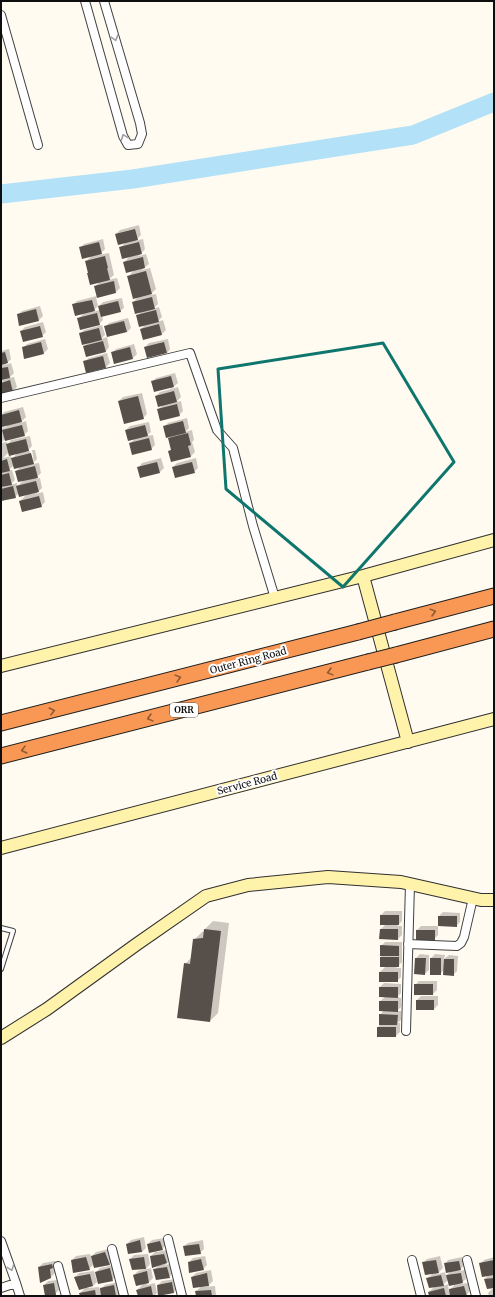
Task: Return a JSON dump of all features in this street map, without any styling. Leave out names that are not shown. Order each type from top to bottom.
[{"type":"highway","name":"Outer Ring Road","points":[[1,723],[494,596]]},
{"type":"highway","name":"ORR","points":[[1,756],[494,629]]},
{"type":"main road","points":[[1,666],[363,576],[494,540]]},
{"type":"main road","points":[[363,576],[408,742]]},
{"type":"main road","name":"Service Road","points":[[1,848],[494,719]]},
{"type":"main road","points":[[1,1038],[47,1009],[206,896],[248,885],[328,877],[401,882],[481,900],[494,900]]},
{"type":"street","points":[[85,1],[123,136],[128,145],[138,144],[142,134],[140,123],[104,1]]},
{"type":"street","points":[[1,15],[38,145]]},
{"type":"street","points":[[1,398],[190,353],[217,430],[233,448],[253,526],[274,598]]},
{"type":"street","points":[[406,1031],[410,884]]},
{"type":"street","points":[[408,944],[456,946],[461,943],[464,938],[472,898]]},
{"type":"street","points":[[168,1239],[182,1296]]},
{"type":"street","points":[[1,1241],[20,1296]]},
{"type":"street","points":[[112,1248],[124,1296]]},
{"type":"street","points":[[412,1260],[421,1296]]},
{"type":"street","points":[[467,1260],[476,1296]]},
{"type":"street","points":[[58,1266],[66,1296]]},
{"type":"street","points":[[1,1288],[16,1283]]},
{"type":"lane","points":[[1,928],[13,931],[2,967]]},
{"type":"highlighted area","points":[[383,343],[454,462],[343,587],[226,489],[218,369]]},
{"type":"building","points":[[135,229],[138,240],[118,245],[115,234]]},
{"type":"building","points":[[99,242],[102,254],[82,259],[79,247]]},
{"type":"building","points":[[139,242],[142,254],[122,259],[119,247]]},
{"type":"building","points":[[105,256],[108,268],[88,273],[85,261]]},
{"type":"building","points":[[143,257],[145,268],[126,273],[123,262]]},
{"type":"building","points":[[107,268],[110,280],[90,285],[87,273]]},
{"type":"building","points":[[146,271],[152,294],[133,299],[127,276]]},
{"type":"building","points":[[114,281],[116,293],[97,298],[94,286]]},
{"type":"building","points":[[152,297],[155,309],[135,314],[132,302]]},
{"type":"building","points":[[92,300],[95,311],[75,316],[72,304]]},
{"type":"building","points":[[118,301],[121,312],[101,317],[98,306]]},
{"type":"building","points":[[36,309],[39,321],[19,326],[17,314]]},
{"type":"building","points":[[156,310],[159,322],[139,327],[136,315]]},
{"type":"building","points":[[97,313],[100,325],[80,330],[77,318]]},
{"type":"building","points":[[124,321],[127,332],[107,337],[104,326]]},
{"type":"building","points":[[159,324],[162,335],[143,340],[140,329]]},
{"type":"building","points":[[40,326],[43,337],[23,342],[20,331]]},
{"type":"building","points":[[99,328],[102,340],[82,345],[79,333]]},
{"type":"building","points":[[103,341],[106,352],[86,357],[83,346]]},
{"type":"building","points":[[41,342],[44,354],[24,359],[22,347]]},
{"type":"building","points":[[164,342],[167,353],[147,358],[144,347]]},
{"type":"building","points":[[130,347],[133,359],[114,364],[111,352]]},
{"type":"building","points":[[5,352],[8,363],[1,365],[1,353]]},
{"type":"building","points":[[103,356],[106,368],[86,373],[83,361]]},
{"type":"building","points":[[8,367],[10,378],[1,380],[1,368]]},
{"type":"building","points":[[171,376],[174,387],[154,392],[151,381]]},
{"type":"building","points":[[10,380],[13,392],[1,395],[1,383]]},
{"type":"building","points":[[174,391],[177,402],[158,407],[155,396]]},
{"type":"building","points":[[138,396],[144,419],[124,424],[118,401]]},
{"type":"building","points":[[177,404],[180,416],[160,421],[157,409]]},
{"type":"building","points":[[19,410],[22,422],[2,427],[1,415]]},
{"type":"building","points":[[183,421],[186,433],[166,438],[163,426]]},
{"type":"building","points":[[22,425],[25,436],[5,441],[2,430]]},
{"type":"building","points":[[145,425],[148,436],[128,441],[125,430]]},
{"type":"building","points":[[188,433],[191,445],[188,446],[191,457],[171,462],[168,451],[171,450],[168,438]]},
{"type":"building","points":[[149,438],[152,450],[132,455],[129,443]]},
{"type":"building","points":[[26,439],[29,451],[9,456],[6,444]]},
{"type":"building","points":[[31,453],[34,464],[14,469],[11,458]]},
{"type":"building","points":[[7,459],[10,471],[1,473],[1,461]]},
{"type":"building","points":[[157,462],[160,473],[140,478],[137,467]]},
{"type":"building","points":[[192,462],[195,473],[175,478],[172,467]]},
{"type":"building","points":[[35,466],[38,478],[18,482],[15,471]]},
{"type":"building","points":[[9,473],[12,485],[1,487],[1,475]]},
{"type":"building","points":[[36,481],[39,492],[19,497],[16,486]]},
{"type":"building","points":[[13,486],[16,498],[1,501],[1,489]]},
{"type":"building","points":[[39,496],[42,507],[22,512],[19,501]]},
{"type":"building","points":[[380,915],[399,915],[399,925],[380,925]]},
{"type":"building","points":[[438,916],[457,916],[457,927],[438,926]]},
{"type":"building","points":[[204,929],[221,931],[210,1022],[177,1018],[184,963],[190,964],[193,939],[203,938]]},
{"type":"building","points":[[380,929],[398,929],[398,940],[379,939]]},
{"type":"building","points":[[416,930],[435,930],[435,940],[416,940]]},
{"type":"building","points":[[380,945],[399,946],[399,956],[380,956]]},
{"type":"building","points":[[380,957],[399,957],[399,967],[380,967]]},
{"type":"building","points":[[415,958],[426,958],[425,975],[414,974]]},
{"type":"building","points":[[430,958],[441,958],[441,975],[430,975]]},
{"type":"building","points":[[444,959],[454,959],[454,976],[443,975]]},
{"type":"building","points":[[379,972],[398,972],[398,982],[379,982]]},
{"type":"building","points":[[414,984],[433,984],[433,995],[414,995]]},
{"type":"building","points":[[379,987],[398,987],[398,998],[379,997]]},
{"type":"building","points":[[416,1000],[434,1000],[434,1010],[416,1010]]},
{"type":"building","points":[[379,1001],[398,1001],[398,1012],[379,1011]]},
{"type":"building","points":[[379,1014],[398,1015],[397,1025],[379,1025]]},
{"type":"building","points":[[377,1027],[396,1027],[396,1037],[377,1037]]},
{"type":"building","points":[[140,1240],[142,1252],[128,1254],[126,1244]]},
{"type":"building","points":[[160,1241],[163,1250],[149,1253],[147,1244]]},
{"type":"building","points":[[199,1244],[201,1254],[185,1256],[183,1246]]},
{"type":"building","points":[[105,1252],[110,1265],[94,1268],[91,1256]]},
{"type":"building","points":[[164,1254],[167,1263],[152,1268],[150,1256]]},
{"type":"building","points":[[86,1257],[90,1270],[73,1273],[71,1260]]},
{"type":"building","points":[[144,1257],[146,1269],[132,1270],[129,1259]]},
{"type":"building","points":[[201,1259],[204,1270],[189,1273],[188,1262]]},
{"type":"building","points":[[436,1260],[439,1273],[425,1275],[422,1262]]},
{"type":"building","points":[[494,1260],[494,1275],[482,1277],[479,1263]]},
{"type":"building","points":[[459,1261],[461,1270],[446,1273],[444,1263]]},
{"type":"building","points":[[52,1264],[53,1268],[50,1269],[51,1278],[40,1283],[38,1267]]},
{"type":"building","points":[[167,1267],[170,1278],[156,1280],[153,1269]]},
{"type":"building","points":[[110,1268],[113,1281],[98,1284],[95,1272]]},
{"type":"building","points":[[147,1271],[149,1283],[136,1286],[133,1275]]},
{"type":"building","points":[[207,1273],[209,1286],[193,1288],[191,1277]]},
{"type":"building","points":[[461,1273],[463,1283],[449,1286],[446,1275]]},
{"type":"building","points":[[90,1274],[93,1286],[79,1290],[74,1277]]},
{"type":"building","points":[[441,1275],[444,1286],[429,1288],[426,1278]]},
{"type":"building","points":[[494,1278],[494,1288],[487,1289],[484,1279]]},
{"type":"building","points":[[172,1282],[174,1293],[158,1296],[157,1285]]},
{"type":"building","points":[[54,1283],[56,1295],[45,1296],[43,1285]]},
{"type":"building","points":[[114,1285],[116,1296],[101,1296],[100,1288]]},
{"type":"building","points":[[151,1286],[153,1296],[138,1296],[136,1290]]},
{"type":"building","points":[[464,1286],[467,1296],[450,1296],[449,1289]]},
{"type":"building","points":[[444,1288],[446,1296],[429,1296],[428,1292]]},
{"type":"building","points":[[95,1290],[96,1296],[80,1296],[79,1293]]},
{"type":"building","points":[[211,1290],[212,1296],[196,1296],[195,1291]]},
{"type":"waterway","points":[[1,194],[133,179],[413,135],[494,102]]}]
